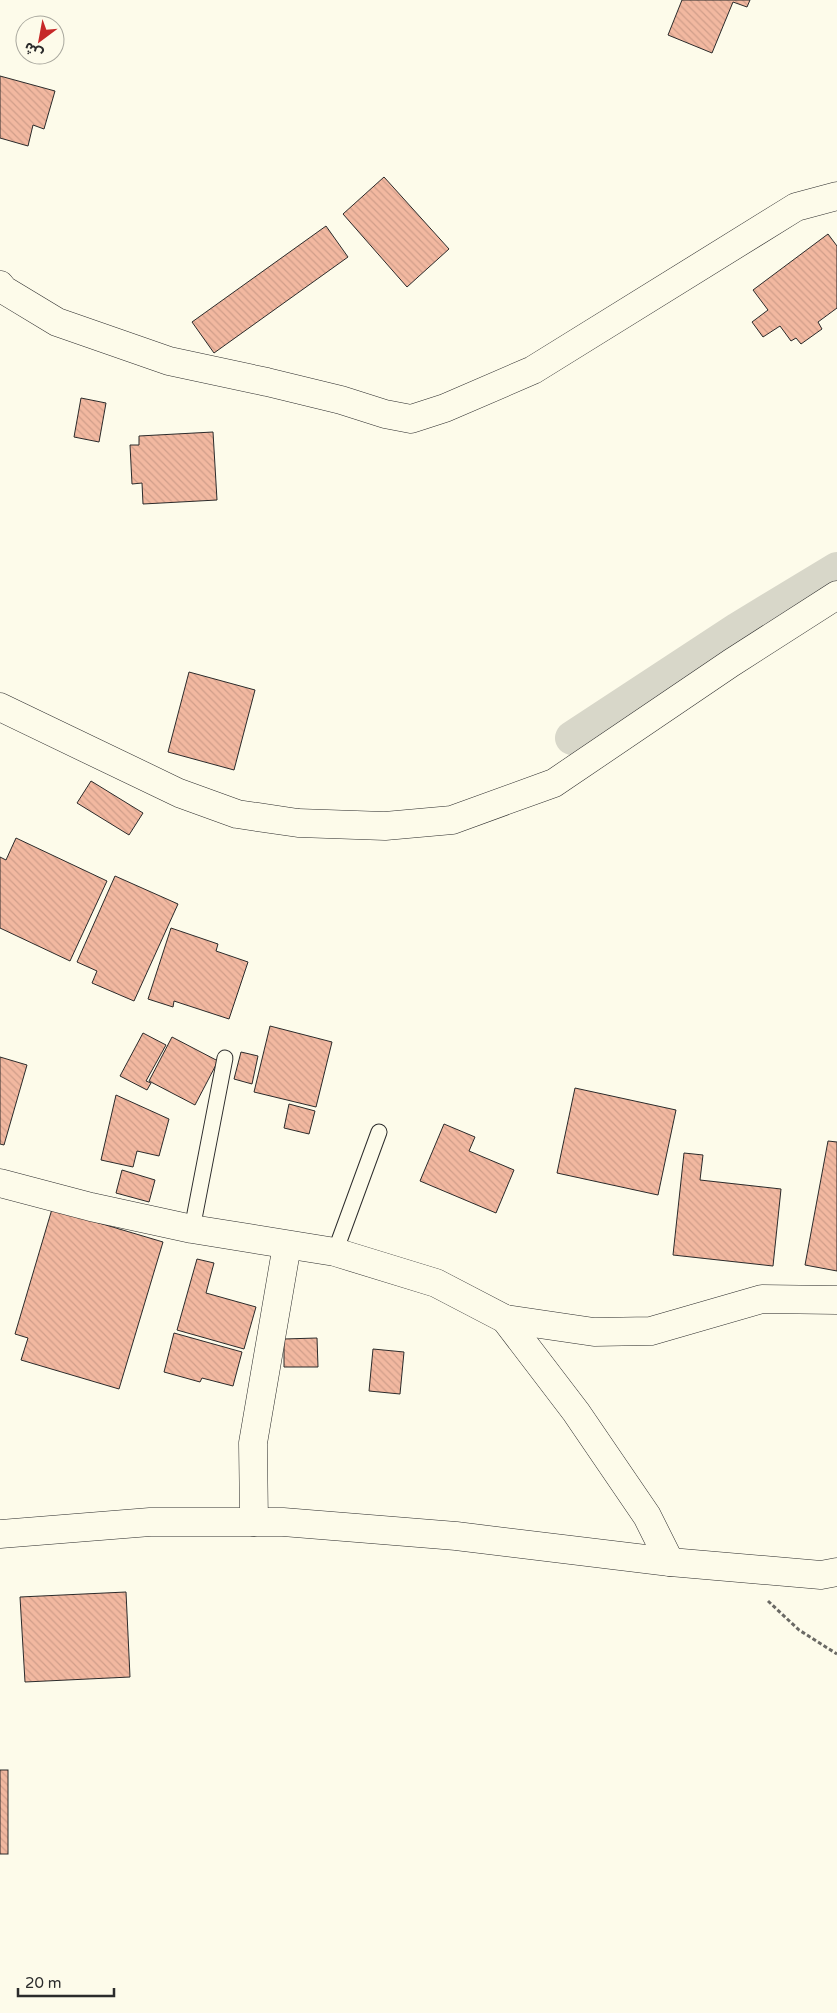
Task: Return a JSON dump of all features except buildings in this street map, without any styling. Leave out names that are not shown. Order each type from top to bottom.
[{"type":"street","points":[[0,285],[4,290],[57,322],[169,361],[267,382],[341,400],[385,414],[411,419],[445,408],[533,370],[796,207],[837,196]]},
{"type":"street","points":[[0,706],[179,793],[237,814],[298,823],[365,826],[452,820],[554,783],[731,663],[837,595]]},
{"type":"street","points":[[0,1183],[91,1207],[192,1229],[335,1252],[436,1283],[505,1319],[594,1332],[651,1331],[762,1299],[837,1300]]},
{"type":"street","points":[[254,1522],[253,1443],[287,1245]]},
{"type":"street","points":[[505,1319],[576,1412],[647,1516],[670,1562]]},
{"type":"street","points":[[0,1534],[150,1522],[283,1522],[456,1536],[670,1562],[822,1575],[837,1572]]},
{"type":"lane","points":[[192,1229],[225,1058]]},
{"type":"lane","points":[[335,1252],[379,1132]]},
{"type":"path","points":[[744,1568],[772,1607],[799,1630],[837,1654]]},
{"type":"waterway","points":[[572,738],[738,629],[837,569]]}]
